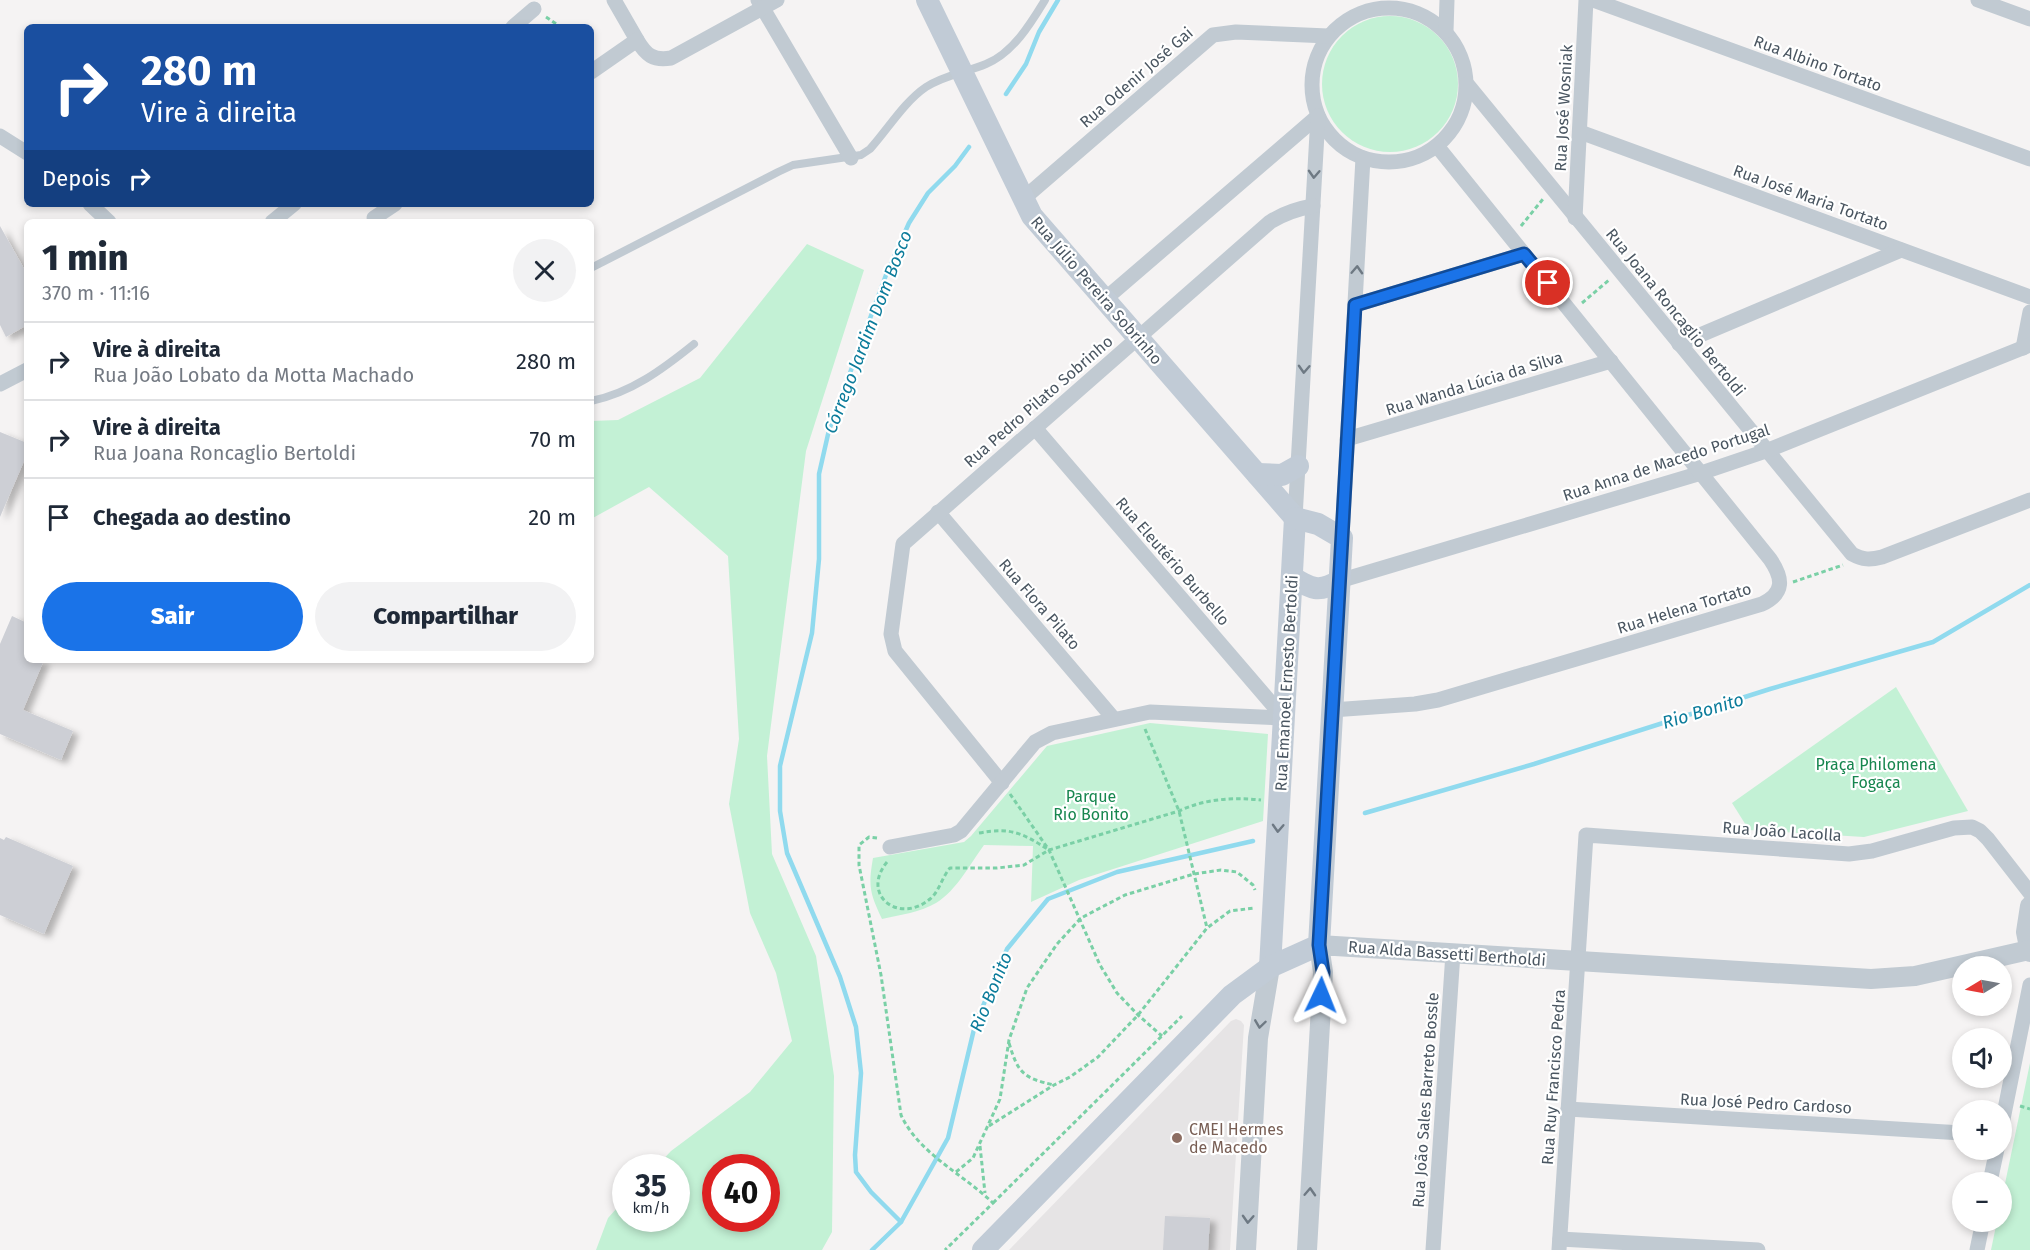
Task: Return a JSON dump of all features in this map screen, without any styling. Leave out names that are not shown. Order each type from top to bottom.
[{"type":"main road","name":"Rua Júlio Pereira Sobrinho","points":[[927,0],[1023,199],[1039,226],[1295,518]]},
{"type":"main road","points":[[1257,474],[1282,475],[1298,466]]},
{"type":"main road","points":[[1295,518],[1318,524],[1342,538],[1319,945]]},
{"type":"main road","name":"Rua Emanoel Ernesto Bertoldi","points":[[1270,967],[1295,518]]},
{"type":"main road","points":[[1292,577],[1312,588],[1322,589],[1340,581]]},
{"type":"main road","name":"Rua Alda Bassetti Bertholdi","points":[[983,1250],[1232,995],[1270,967],[1319,945]]},
{"type":"street","points":[[614,0],[637,40],[649,55],[659,60],[670,58],[760,4],[777,0]]},
{"type":"street","points":[[1446,31],[1447,0]]},
{"type":"street","name":"Rua José Wosniak","points":[[1575,218],[1586,0]]},
{"type":"street","name":"Rua Albino Tortato","points":[[1593,0],[2030,159]]},
{"type":"street","points":[[1978,0],[2030,19]]},
{"type":"street","points":[[760,4],[850,158]]},
{"type":"street","points":[[1386,7],[1408,9],[1428,17],[1446,31],[1461,56],[1467,84],[1463,107],[1453,129],[1437,146],[1414,159],[1389,163],[1363,158],[1344,149],[1329,134],[1318,116],[1312,96],[1312,74],[1317,54],[1328,36],[1344,21],[1364,11],[1386,7]]},
{"type":"street","points":[[516,24],[534,9]]},
{"type":"street","name":"Rua Odenir José Gai","points":[[1023,199],[1213,35],[1236,32],[1328,36]]},
{"type":"street","points":[[594,70],[637,40]]},
{"type":"street","name":"Rua Joana Roncaglio Bertoldi","points":[[1467,84],[1845,548],[1860,559]]},
{"type":"street","points":[[1104,300],[1318,116]]},
{"type":"street","name":"Rua Emanoel Ernesto Bertoldi","points":[[1295,518],[1318,116]]},
{"type":"street","name":"Rua José Maria Tortato","points":[[1580,132],[2030,297]]},
{"type":"street","points":[[0,136],[24,151]]},
{"type":"street","points":[[1437,146],[1770,559],[1779,577],[1780,586]]},
{"type":"street","points":[[1342,538],[1363,158]]},
{"type":"street","name":"Rua Pedro Pilato Sobrinho","points":[[1002,783],[895,651],[891,634],[903,544],[1270,222],[1293,210],[1313,206]]},
{"type":"street","points":[[93,207],[107,219]]},
{"type":"street","points":[[276,219],[290,207]]},
{"type":"street","points":[[374,219],[391,207]]},
{"type":"street","points":[[1678,344],[1901,250]]},
{"type":"street","points":[[1355,305],[1524,254]]},
{"type":"street","points":[[2027,346],[2030,312]]},
{"type":"street","name":"Rua Anna de Macedo Portugal","points":[[1340,581],[1701,473],[1766,451],[2027,346]]},
{"type":"street","name":"Rua Wanda Lúcia da Silva","points":[[1347,439],[1611,361]]},
{"type":"street","points":[[0,384],[24,372]]},
{"type":"street","name":"Rua Eleutério Burbello","points":[[1035,428],[1284,718]]},
{"type":"street","points":[[1860,559],[1870,560],[1882,557],[2030,500]]},
{"type":"street","name":"Rua Flora Pilato","points":[[938,512],[1114,719]]},
{"type":"street","name":"Rua Helena Tortato","points":[[1332,710],[1415,704],[1438,700],[1762,603],[1776,595],[1780,586]]},
{"type":"street","points":[[893,852],[954,835],[966,826],[1035,742],[1042,737],[1138,713],[1162,711],[1284,718]]},
{"type":"street","name":"Rua João Lacolla","points":[[1586,835],[1849,854],[1872,851],[1954,828],[1972,827],[1988,839],[2030,893]]},
{"type":"street","name":"Rua Ruy Francisco Pedra","points":[[1560,1244],[1586,835]]},
{"type":"street","points":[[2030,906],[2026,932],[2030,951]]},
{"type":"street","points":[[1307,1250],[1323,972],[1319,945]]},
{"type":"street","name":"Rua Alda Bassetti Bertholdi","points":[[1319,945],[1871,980],[1915,976],[2030,951]]},
{"type":"street","name":"Rua João Sales Barreto Bossle","points":[[1433,1250],[1453,953]]},
{"type":"street","name":"Rua Emanoel Ernesto Bertoldi","points":[[1246,1250],[1258,1038],[1270,967]]},
{"type":"street","points":[[2007,1100],[2030,985]]},
{"type":"street","name":"Rua José Pedro Cardoso","points":[[1568,1109],[1952,1132]]},
{"type":"street","points":[[1977,1250],[1981,1232]]},
{"type":"street","points":[[1560,1244],[1758,1250]]},
{"type":"lane","points":[[594,266],[793,165],[861,155],[870,149],[914,97],[926,87],[986,64],[1006,51],[1020,36],[1045,0]]},
{"type":"lane","points":[[594,400],[614,395],[652,376],[694,344]]},
{"type":"path","points":[[1511,238],[1552,188]]},
{"type":"path","points":[[1572,313],[1620,271]]},
{"type":"path","points":[[1780,586],[1860,559]]},
{"type":"path","points":[[1138,713],[1179,811],[1207,928]]},
{"type":"path","points":[[1002,783],[1049,850],[1100,965],[1117,993],[1138,1016],[1162,1036]]},
{"type":"path","points":[[993,1203],[908,1131],[901,1115],[881,975],[860,865],[859,845],[869,837],[883,839],[893,852],[879,874],[879,893],[886,903],[898,909],[916,907],[931,899],[950,868],[998,868],[1024,865],[1049,850],[1179,811],[1193,804],[1239,797],[1279,801]]},
{"type":"path","points":[[977,833],[998,829],[1026,835],[1049,850]]},
{"type":"path","points":[[956,1172],[973,1158],[1000,1099],[1009,1040],[1027,988],[1057,944],[1081,918],[1125,895],[1194,874],[1221,870],[1237,872],[1253,885],[1257,897]]},
{"type":"path","points":[[988,1127],[1070,1077],[1098,1057],[1138,1016],[1207,928],[1230,912],[1243,908],[1260,908]]},
{"type":"path","points":[[945,1250],[1185,1014]]},
{"type":"path","points":[[1009,1040],[1015,1061],[1024,1075],[1054,1085]]},
{"type":"path","points":[[980,1145],[985,1195]]},
{"type":"shaded area","name":"CMEI Hermes de Macedo","points":[[1236,1019],[1244,1025],[1230,1250],[1009,1250],[1231,1021]]},
{"type":"green space","points":[[1390,16],[1416,21],[1428,27],[1438,36],[1447,46],[1453,58],[1458,84],[1453,110],[1447,122],[1438,132],[1428,141],[1416,147],[1390,152],[1364,147],[1352,141],[1342,132],[1333,122],[1327,110],[1322,84],[1327,58],[1333,46],[1342,36],[1352,27],[1364,21]]},
{"type":"green space","points":[[807,244],[864,270],[806,451],[767,756],[772,854],[816,956],[834,1076],[832,1232],[822,1250],[596,1250],[608,1218],[612,1214],[612,1232],[690,1232],[690,1154],[668,1154],[750,1092],[792,1041],[776,973],[750,913],[729,804],[739,739],[728,556],[649,487],[594,517],[594,421],[618,420],[700,378]]},
{"type":"green space","name":"Praça Philomena Fogaça","points":[[1896,687],[1968,811],[1864,837],[1749,830],[1732,803]]},
{"type":"green space","name":"Parque Rio Bonito","points":[[1150,723],[1268,734],[1263,821],[1079,880],[1031,902],[1033,846],[984,845],[957,884],[944,898],[924,909],[882,919],[871,890],[873,858],[964,842],[1047,746]]},
{"type":"green space","points":[[2030,1063],[2030,1250],[1991,1250],[1995,1232],[2012,1232],[2012,1172],[2007,1172],[2010,1160],[2012,1160],[2012,1150]]},
{"type":"building","points":[[0,226],[24,269],[24,327],[6,337],[0,325]]},
{"type":"building","points":[[0,432],[24,442],[24,461],[0,517]]},
{"type":"building","points":[[12,616],[24,622],[24,663],[43,663],[23,710],[73,731],[61,760],[0,734],[0,644]]},
{"type":"building","points":[[6,837],[73,866],[44,934],[0,915],[0,838],[4,840]]},
{"type":"building","points":[[1165,1216],[1210,1218],[1208,1250],[1163,1250]]},
{"type":"waterway","name":"Córrego Jardim Dom Bosco","points":[[1006,94],[1026,64],[1039,32],[1058,0]]},
{"type":"waterway","name":"Córrego Jardim Dom Bosco","points":[[901,1222],[871,1192],[856,1172],[855,1155],[861,1073],[856,1027],[840,977],[787,853],[780,811],[780,766],[812,633],[819,559],[819,474],[829,430],[886,275],[909,223],[928,193],[955,166],[969,147]]},
{"type":"waterway","name":"Rio Bonito","points":[[1365,813],[1534,764],[1770,689],[1933,642],[2030,585]]},
{"type":"waterway","name":"Rio Bonito","points":[[872,1250],[901,1222],[948,1138],[975,1025],[1007,949],[1048,899],[1117,872],[1253,841]]},
{"type":"place","name":"CMEI Hermes de Macedo","points":[[1177,1138]]},
{"type":"route","points":[[1321,995],[1323,972],[1319,945],[1355,305],[1524,254],[1548,283]]}]
